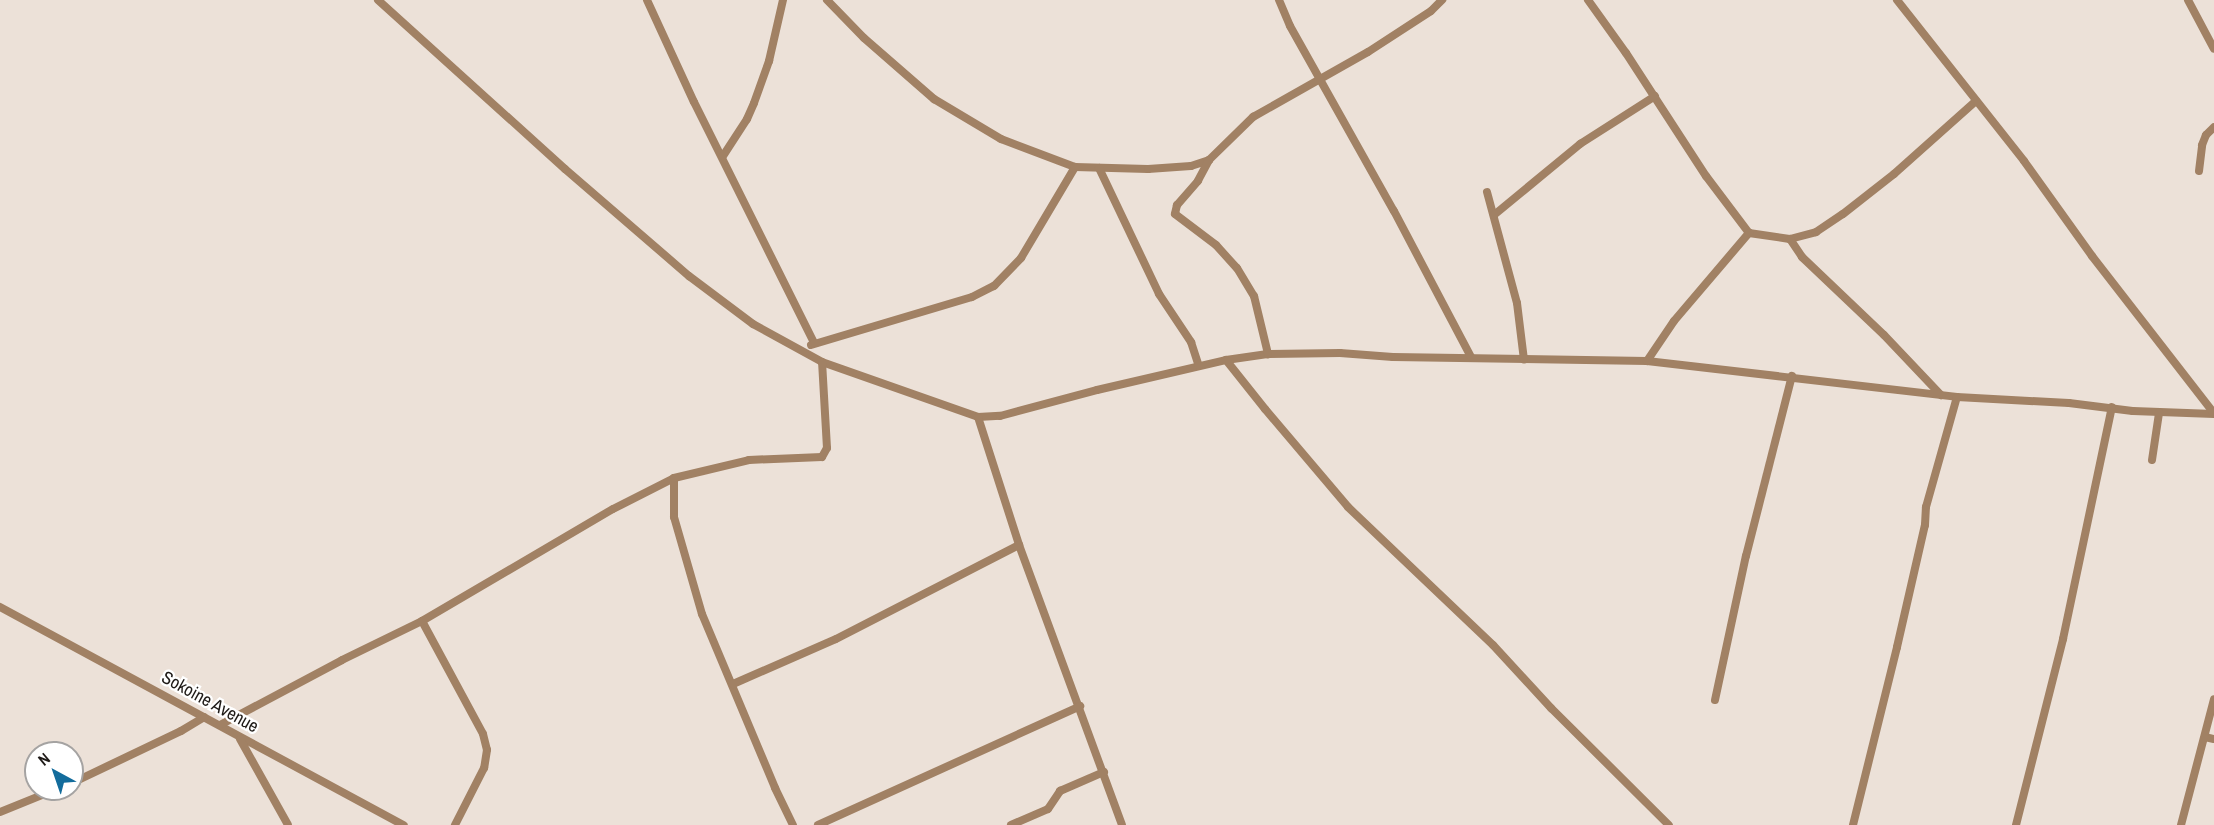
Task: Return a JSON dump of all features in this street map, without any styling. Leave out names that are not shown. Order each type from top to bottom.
[{"type":"street","points":[[378,0],[565,169],[688,276],[753,324],[822,362],[978,417],[1000,416],[1199,366],[1268,354],[1647,362],[1792,376],[1957,397],[2112,407],[2159,413],[2214,414]]},
{"type":"street","points":[[647,0],[814,343]]},
{"type":"street","points":[[723,156],[747,119],[754,103],[769,61],[783,0]]},
{"type":"street","points":[[827,0],[864,38],[934,99],[1001,139],[1076,167],[1169,169],[1209,160]]},
{"type":"street","points":[[1279,0],[1471,357]]},
{"type":"street","points":[[1268,354],[1254,296],[1237,268],[1216,245],[1175,214],[1177,205],[1198,181],[1209,160],[1253,117],[1400,32],[1431,11],[1442,0]]},
{"type":"street","points":[[1588,0],[1655,96],[1706,176],[1749,233],[1790,239],[1816,232],[1894,174],[1976,101]]},
{"type":"street","points":[[1897,0],[2024,161],[2145,326],[2214,414]]},
{"type":"street","points":[[2188,0],[2214,49]]},
{"type":"street","points":[[1494,216],[1581,144],[1655,96]]},
{"type":"street","points":[[2199,171],[2202,145],[2206,135],[2214,127]]},
{"type":"street","points":[[802,350],[814,343],[972,297],[994,286],[1021,258],[1076,167]]},
{"type":"street","points":[[1099,168],[1159,294],[1191,342],[1199,366]]},
{"type":"street","points":[[1487,192],[1517,303],[1524,360]]},
{"type":"street","points":[[1647,362],[1674,321],[1749,233]]},
{"type":"street","points":[[1790,239],[1808,264],[1884,335],[1941,395]]},
{"type":"street","points":[[1226,360],[1264,409],[1348,507],[1493,645],[1551,708],[1669,825]]},
{"type":"street","points":[[220,725],[342,660],[422,621],[613,509],[674,478],[748,460],[822,457],[827,448],[822,362]]},
{"type":"street","points":[[1715,700],[1746,556],[1792,376]]},
{"type":"street","points":[[1853,825],[1897,647],[1925,525],[1926,507],[1957,397]]},
{"type":"street","points":[[2016,825],[2063,639],[2112,407]]},
{"type":"street","points":[[2152,460],[2159,413]]},
{"type":"street","points":[[978,417],[1019,545],[1122,825]]},
{"type":"street","points":[[674,478],[674,517],[702,614],[775,788],[793,825]]},
{"type":"street","points":[[733,684],[836,639],[1019,545]]},
{"type":"street","name":"Sokoine Avenue","points":[[0,607],[220,725],[239,738],[405,825]]},
{"type":"street","points":[[422,621],[479,727],[487,750],[484,768],[455,825]]},
{"type":"street","points":[[2181,825],[2210,738],[2214,699]]},
{"type":"street","points":[[818,825],[1080,706]]},
{"type":"street","points":[[84,777],[181,731],[204,717]]},
{"type":"street","points":[[239,738],[288,825]]},
{"type":"street","points":[[1011,825],[1048,809],[1060,791],[1104,772]]},
{"type":"street","points":[[0,812],[27,801]]}]
